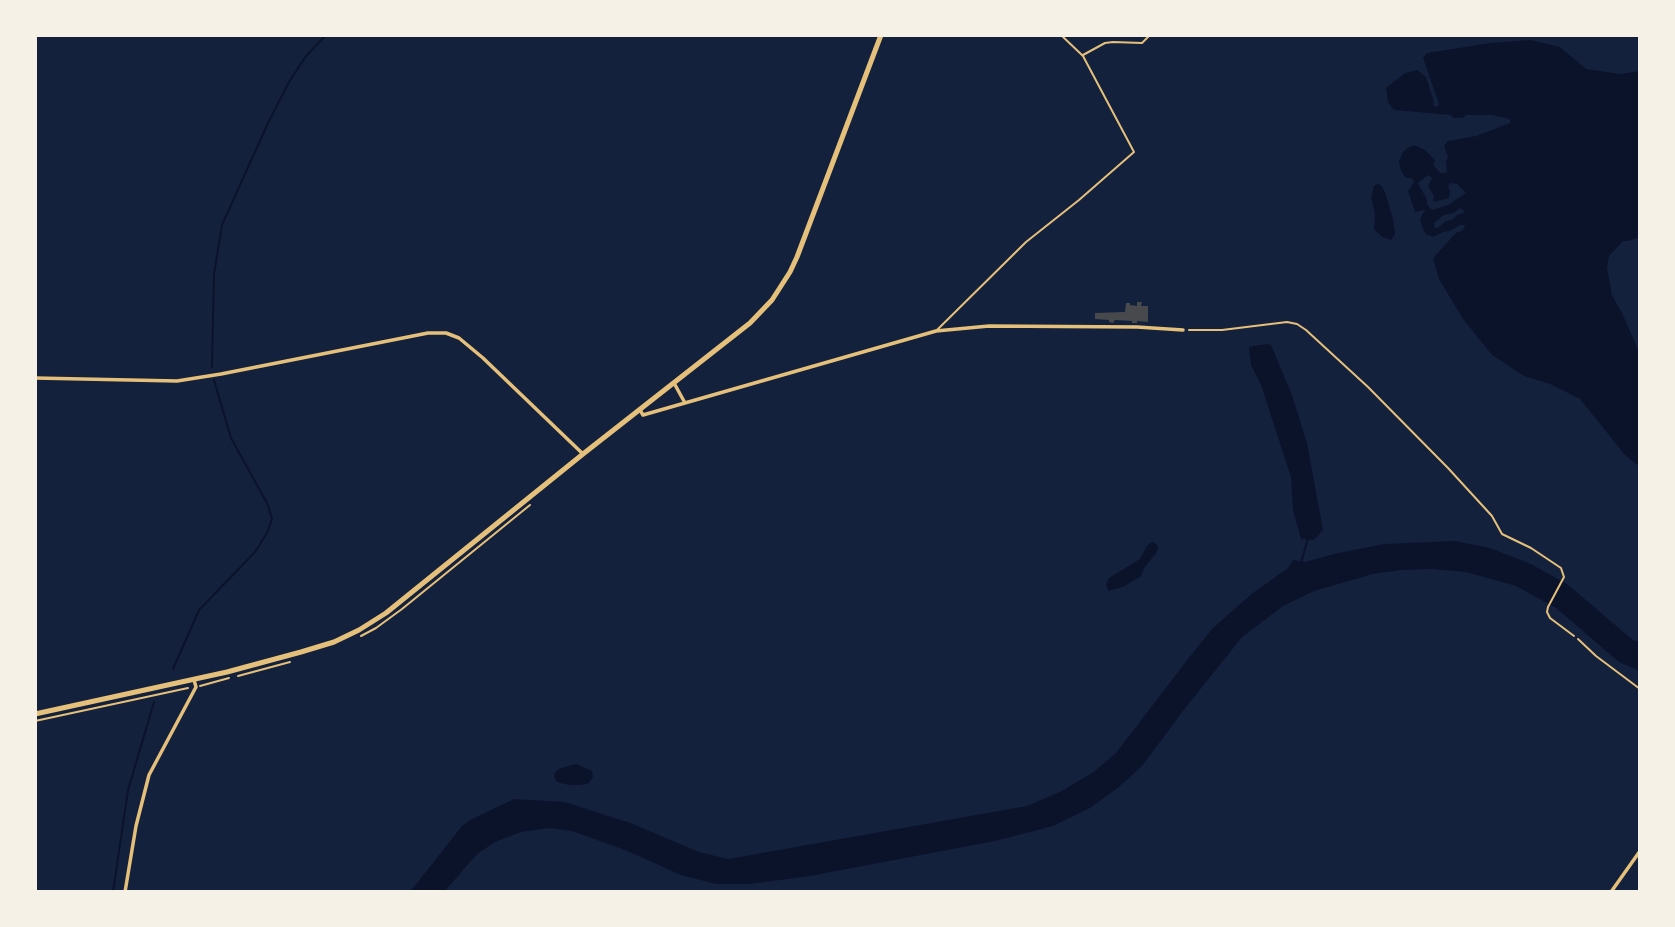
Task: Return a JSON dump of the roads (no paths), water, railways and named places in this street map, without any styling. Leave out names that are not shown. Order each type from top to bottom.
[{"type":"main road","points":[[35,714],[195,684],[334,642],[372,623],[750,323],[772,300],[797,257],[881,35]]},
{"type":"street","points":[[639,410],[643,415],[936,331],[989,326],[1183,330]]},
{"type":"street","points":[[35,378],[177,381],[428,333],[446,333],[459,338],[473,350],[583,454]]},
{"type":"street","points":[[674,383],[685,403]]},
{"type":"street","points":[[125,892],[136,826],[149,775],[195,684]]},
{"type":"street","points":[[1611,892],[1640,851]]},
{"type":"lane","points":[[936,331],[1026,242],[1079,201],[1134,152],[1083,56],[1061,35]]},
{"type":"lane","points":[[1083,56],[1105,43],[1142,43],[1150,35]]},
{"type":"lane","points":[[1578,639],[1640,689]]},
{"type":"water","points":[[1530,40],[1560,47],[1586,69],[1620,74],[1640,71],[1640,237],[1623,241],[1609,256],[1607,268],[1612,295],[1640,354],[1640,467],[1625,455],[1580,399],[1550,384],[1524,376],[1492,355],[1463,319],[1439,279],[1433,258],[1465,225],[1433,237],[1426,234],[1420,219],[1425,210],[1415,212],[1408,191],[1414,181],[1406,178],[1399,161],[1406,149],[1414,145],[1425,150],[1435,161],[1433,164],[1440,173],[1446,173],[1448,157],[1444,146],[1448,141],[1476,136],[1510,123],[1510,119],[1493,115],[1453,118],[1451,115],[1394,110],[1388,102],[1386,88],[1405,73],[1417,70],[1426,77],[1436,108],[1439,104],[1423,58],[1427,53]],"holes":[[[1428,175],[1432,178],[1428,186],[1434,196],[1434,202],[1449,198],[1450,183],[1457,184],[1466,193],[1448,205],[1432,210],[1418,183]],[[1460,208],[1464,213],[1435,228],[1434,223]]]},
{"type":"water","points":[[1377,184],[1381,185],[1385,192],[1393,219],[1395,234],[1391,240],[1382,237],[1374,229],[1375,213],[1371,198]]},
{"type":"water","points":[[1271,345],[1292,395],[1307,443],[1323,530],[1314,540],[1301,539],[1293,510],[1291,477],[1261,385],[1251,365],[1249,347]]},
{"type":"water","points":[[1455,541],[1490,548],[1531,564],[1567,584],[1633,640],[1640,642],[1640,671],[1619,662],[1556,608],[1516,586],[1466,572],[1432,569],[1373,574],[1314,591],[1283,606],[1242,637],[1142,766],[1090,808],[1053,826],[995,841],[810,876],[750,884],[716,884],[681,875],[625,850],[572,831],[549,828],[521,832],[495,842],[477,854],[444,892],[410,892],[462,826],[514,799],[565,802],[633,824],[699,852],[728,859],[1027,806],[1062,791],[1095,771],[1116,753],[1213,628],[1253,593],[1288,568],[1293,560],[1305,562],[1384,544]]},
{"type":"water","points":[[1152,542],[1158,547],[1157,552],[1141,576],[1125,586],[1108,591],[1106,584],[1109,578],[1140,559]]},
{"type":"water","points":[[576,764],[592,771],[593,777],[589,783],[570,785],[556,781],[554,775],[558,769]]},
{"type":"waterway","points":[[212,367],[214,274],[222,225],[289,82],[306,56],[326,35]]},
{"type":"waterway","points":[[173,669],[199,610],[255,552],[272,519],[268,505],[231,438],[214,380]]},
{"type":"waterway","points":[[1301,563],[1308,538]]},
{"type":"waterway","points":[[113,892],[128,790],[154,702]]}]
